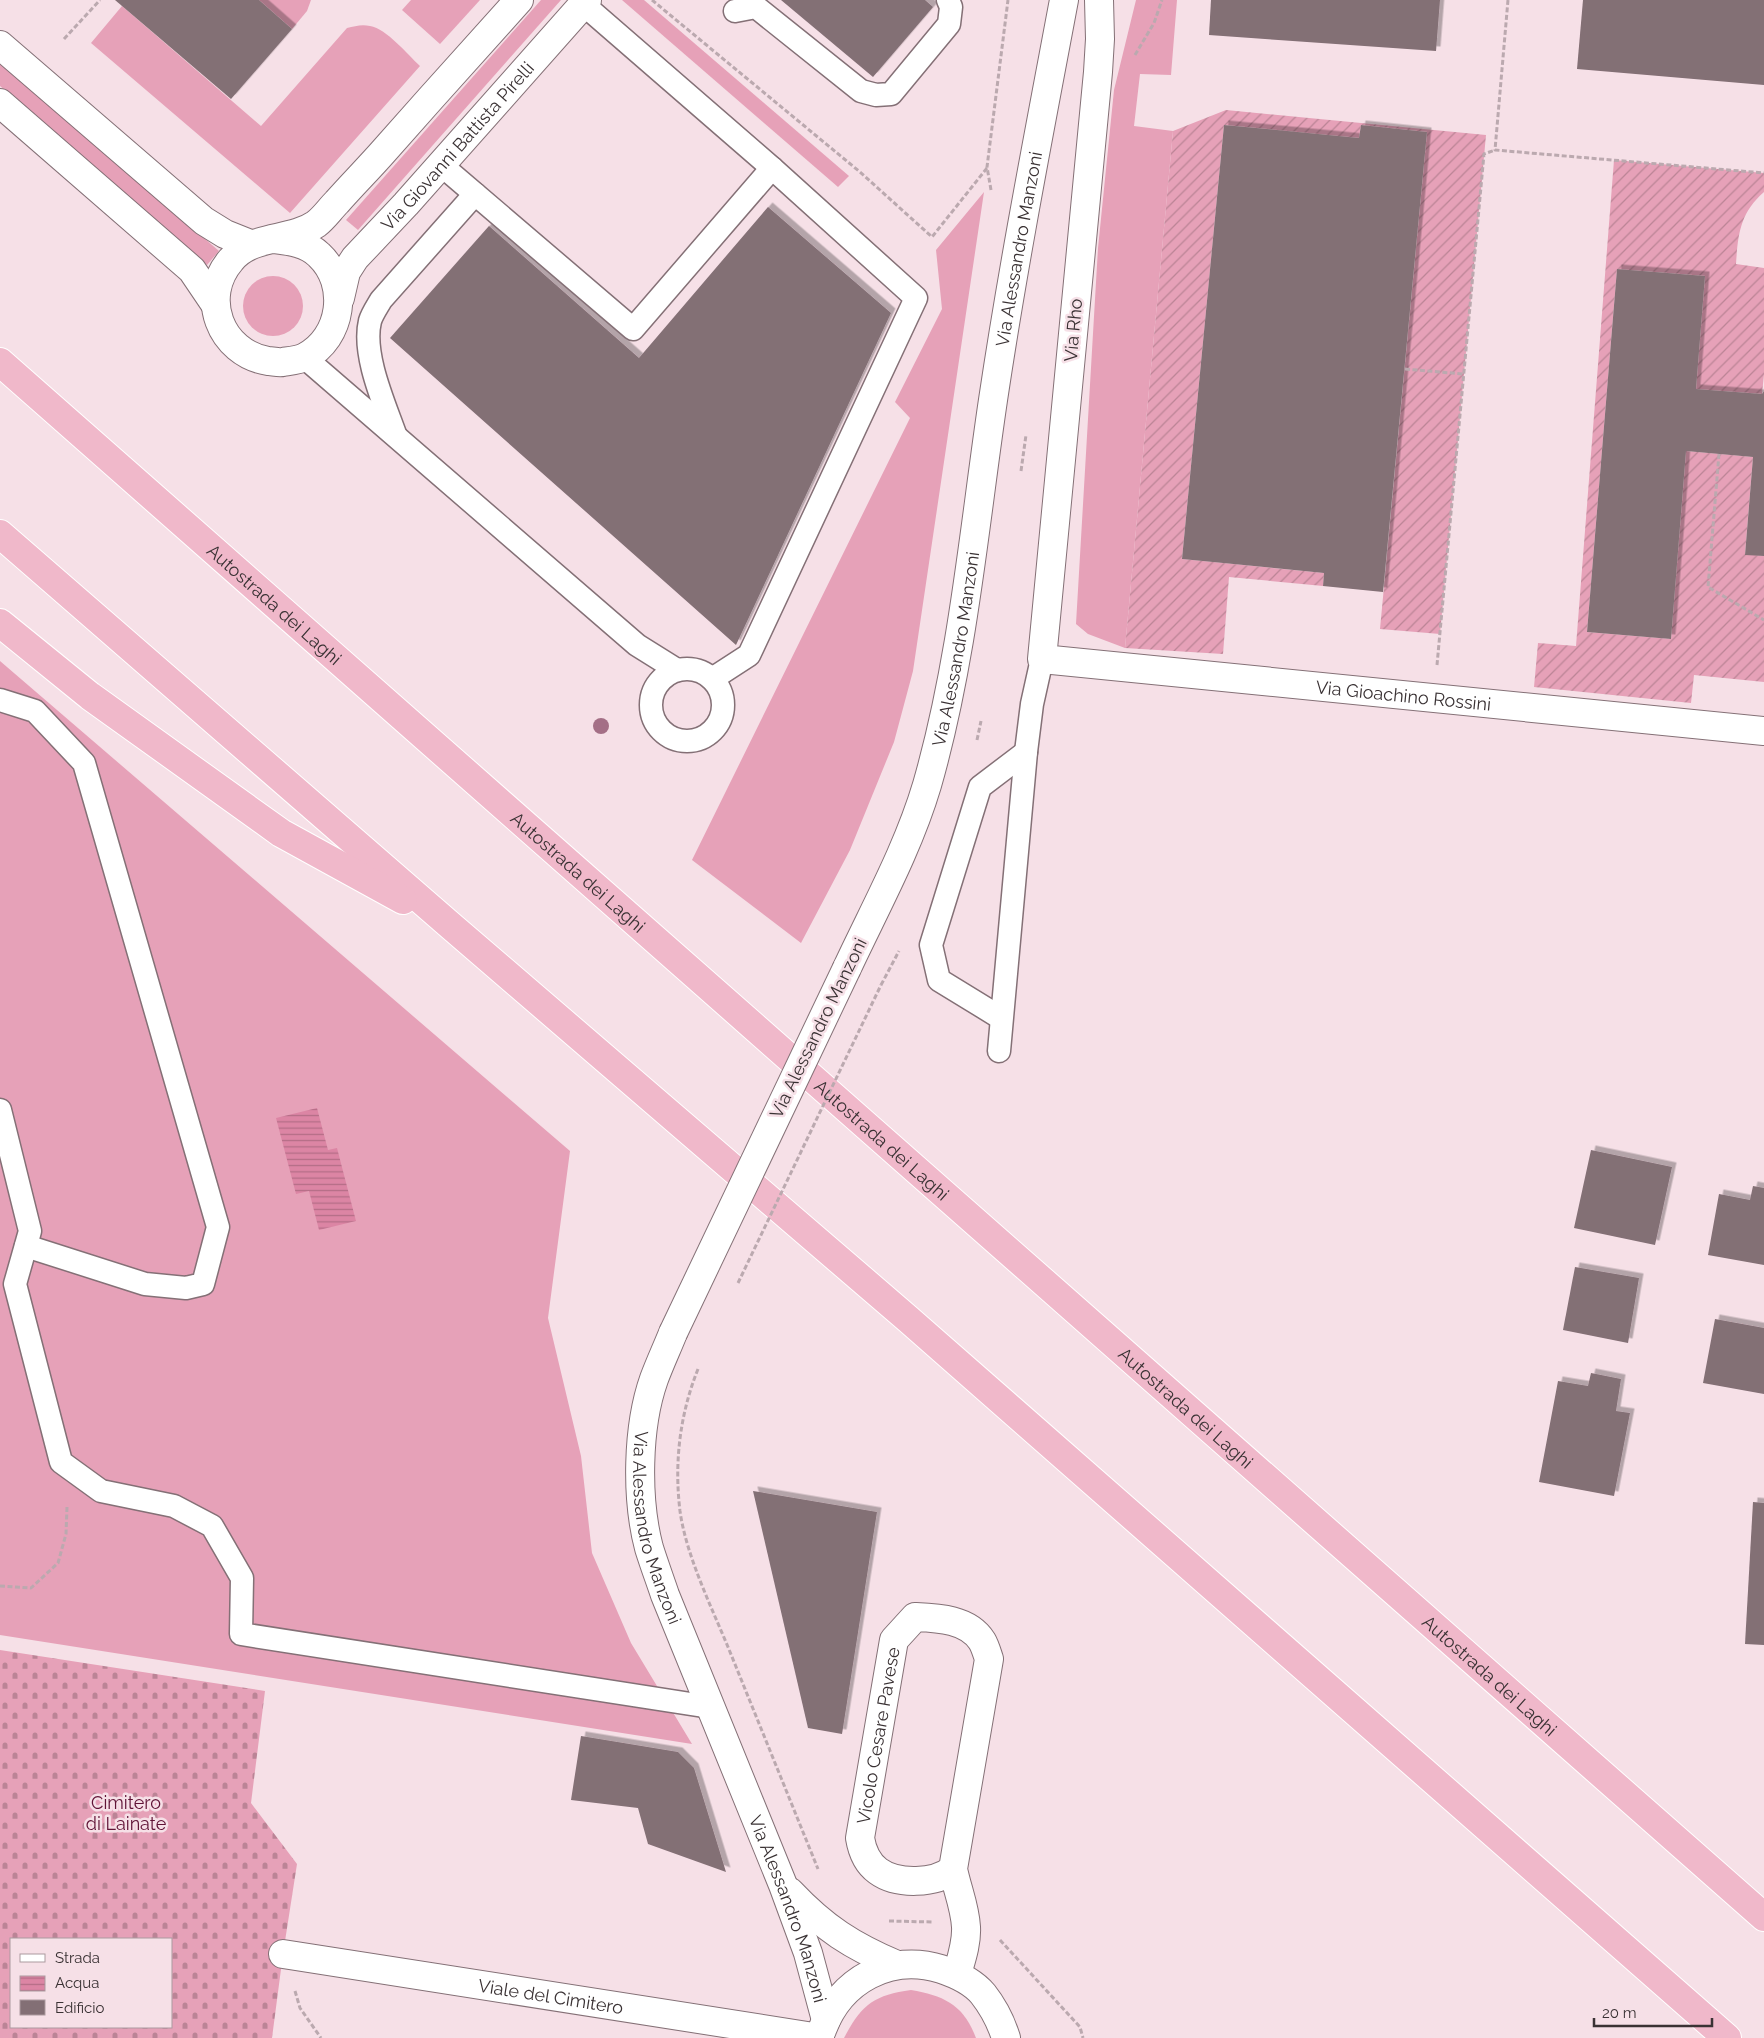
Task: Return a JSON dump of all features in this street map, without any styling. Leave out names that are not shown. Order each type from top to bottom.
[{"type":"highway","name":"Autostrada dei Laghi","points":[[0,362],[1764,1917]]},
{"type":"highway","points":[[0,534],[451,926],[908,1319],[1727,2038]]},
{"type":"highway","points":[[0,623],[90,696],[281,833],[451,926]]},
{"type":"street","points":[[215,304],[218,280],[231,259],[262,242],[300,232],[316,224],[519,0]]},
{"type":"street","name":"Via Alessandro Manzoni","points":[[822,2032],[808,1953],[784,1885],[665,1596],[649,1547],[642,1508],[640,1467],[644,1427],[654,1380],[673,1333],[895,868],[912,828],[926,787],[950,688],[1019,241],[1064,0]]},
{"type":"street","name":"Via Rho","points":[[1042,660],[1098,72],[1100,39],[1099,0]]},
{"type":"street","name":"Via Giovanni Battista Pirelli","points":[[340,298],[346,272],[355,258],[585,2]]},
{"type":"street","points":[[0,45],[204,222],[225,234],[262,242],[298,242],[319,254],[333,274],[340,298],[336,322],[324,342],[304,357],[280,363],[256,359],[235,347],[221,328],[215,304],[192,270],[0,103]]},
{"type":"street","name":"Via Gioachino Rossini","points":[[1042,660],[1764,731]]},
{"type":"street","name":"Vicolo Cesare Pavese","points":[[953,1869],[947,1874],[934,1879],[920,1881],[894,1878],[879,1872],[870,1863],[862,1848],[860,1838],[894,1640],[914,1618],[942,1618],[972,1629],[983,1641],[989,1659],[953,1869],[963,1905],[967,1929],[958,1974]]},
{"type":"street","points":[[784,1885],[811,1914],[836,1934],[865,1952],[897,1965]]},
{"type":"street","name":"Viale del Cimitero","points":[[283,1954],[822,2032]]},
{"type":"street","points":[[822,2032],[841,1995],[868,1975],[897,1965],[928,1965],[958,1974],[982,1993],[1003,2028],[1028,2038]]},
{"type":"lane","points":[[735,11],[756,7],[861,91],[876,96],[891,94],[949,24],[951,7],[948,0]]},
{"type":"lane","points":[[585,2],[916,298],[749,655],[712,680]]},
{"type":"lane","points":[[440,164],[633,329],[772,168]]},
{"type":"lane","points":[[395,435],[378,387],[368,346],[370,321],[381,300],[475,194]]},
{"type":"lane","points":[[304,357],[637,646],[677,670]]},
{"type":"lane","points":[[637,646],[653,693]]},
{"type":"lane","points":[[999,1051],[1026,752],[1032,704],[1042,660]]},
{"type":"lane","points":[[690,669],[702,672],[712,680],[720,689],[723,701],[722,714],[717,725],[708,734],[686,741],[675,739],[665,734],[657,725],[652,715],[653,693],[658,684],[666,676],[677,670],[690,669]]},
{"type":"lane","points":[[0,700],[36,711],[84,763],[218,1227],[203,1284],[186,1288],[145,1284],[26,1246]]},
{"type":"lane","points":[[1001,1018],[939,980],[931,946],[980,787],[1026,752]]},
{"type":"lane","points":[[0,1110],[30,1230],[15,1284],[61,1462],[101,1491],[174,1506],[212,1526],[242,1578],[241,1634],[710,1707]]},
{"type":"path","points":[[64,39],[100,0]]},
{"type":"path","points":[[652,0],[860,172],[932,236],[987,167]]},
{"type":"path","points":[[990,198],[992,188],[987,167],[1008,0]]},
{"type":"path","points":[[1495,150],[1508,0]]},
{"type":"path","points":[[1434,698],[1484,154],[1495,150],[1764,173]]},
{"type":"path","points":[[1404,369],[1463,374]]},
{"type":"path","points":[[1719,454],[1708,587],[1764,620]]},
{"type":"path","points":[[736,1287],[881,985]]},
{"type":"path","points":[[699,1367],[686,1403],[680,1437],[680,1511],[687,1541],[818,1869]]},
{"type":"path","points":[[0,1586],[31,1588],[58,1564],[66,1534],[68,1510],[61,1462]]},
{"type":"path","points":[[283,1954],[300,2008],[321,2038]]},
{"type":"green space","points":[[259,0],[311,0],[307,11],[292,29]]},
{"type":"green space","points":[[411,0],[480,0],[440,44],[402,10]]},
{"type":"green space","points":[[541,0],[561,0],[358,230],[346,220]]},
{"type":"green space","points":[[622,0],[644,0],[849,176],[838,187]]},
{"type":"green space","points":[[1136,0],[1177,0],[1171,75],[1140,74],[1134,126],[1173,131],[1125,648],[1088,634],[1076,624],[1098,248],[1114,90]]},
{"type":"green space","points":[[122,6],[261,126],[347,28],[364,25],[376,28],[390,37],[420,66],[290,213],[91,43]]},
{"type":"green space","points":[[0,62],[219,251],[207,265],[0,86]]},
{"type":"green space","points":[[1226,110],[1486,135],[1440,634],[1380,629],[1427,132],[1361,125],[1359,138],[1224,125],[1182,559],[1324,573],[1323,586],[1229,577],[1223,654],[1125,648],[1173,131]]},
{"type":"green space","points":[[1614,160],[1764,173],[1764,192],[1745,216],[1739,234],[1736,264],[1764,268],[1764,374],[1762,394],[1696,389],[1705,276],[1617,269],[1587,632],[1671,639],[1686,451],[1753,457],[1745,554],[1764,556],[1764,682],[1694,675],[1691,703],[1534,687],[1538,643],[1576,646]]},
{"type":"green space","points":[[984,192],[913,671],[894,742],[850,850],[801,943],[692,860],[910,418],[895,402],[942,309],[936,250]]},
{"type":"green space","points":[[267,276],[279,276],[290,281],[298,289],[303,300],[301,318],[290,331],[279,336],[267,336],[256,331],[248,323],[243,312],[243,300],[248,289],[256,281]]},
{"type":"green space","points":[[0,661],[570,1151],[548,1318],[581,1456],[592,1553],[631,1643],[692,1744],[0,1635]]},
{"type":"green space","name":"Cimitero di Lainate","points":[[0,1650],[265,1691],[251,1803],[297,1864],[272,2038],[0,2038]]},
{"type":"green space","points":[[911,1990],[943,1999],[958,2009],[971,2026],[976,2038],[844,2038],[856,2017],[870,2004],[887,1995]]},
{"type":"water","points":[[317,1108],[328,1150],[337,1148],[356,1221],[319,1230],[309,1191],[296,1194],[276,1118]]},
{"type":"building","points":[[115,0],[259,0],[292,29],[231,99]]},
{"type":"building","points":[[781,0],[925,0],[933,7],[873,77]]},
{"type":"building","points":[[1211,0],[1440,0],[1436,51],[1209,35]]},
{"type":"building","points":[[1583,0],[1764,0],[1764,85],[1577,69]]},
{"type":"building","points":[[1224,125],[1359,138],[1361,125],[1427,132],[1383,592],[1323,586],[1324,573],[1182,559]]},
{"type":"building","points":[[768,207],[891,313],[736,645],[390,338],[489,226],[639,358]]},
{"type":"building","points":[[1617,269],[1705,276],[1696,389],[1762,394],[1764,391],[1764,556],[1745,555],[1753,457],[1686,451],[1671,639],[1587,632]]},
{"type":"building","points":[[1591,1150],[1672,1167],[1655,1245],[1574,1228]]},
{"type":"building","points":[[1753,1186],[1764,1188],[1764,1265],[1708,1255],[1719,1194],[1750,1200]]},
{"type":"building","points":[[1575,1267],[1639,1278],[1628,1343],[1563,1330]]},
{"type":"building","points":[[1715,1319],[1764,1328],[1764,1394],[1703,1383]]},
{"type":"building","points":[[1591,1373],[1621,1379],[1616,1411],[1630,1413],[1614,1496],[1539,1482],[1558,1381],[1588,1386]]},
{"type":"building","points":[[753,1491],[877,1512],[842,1734],[808,1728]]},
{"type":"building","points":[[1753,1502],[1764,1503],[1764,1645],[1745,1644]]},
{"type":"building","points":[[581,1736],[678,1752],[694,1768],[726,1872],[648,1844],[638,1808],[571,1800]]}]
